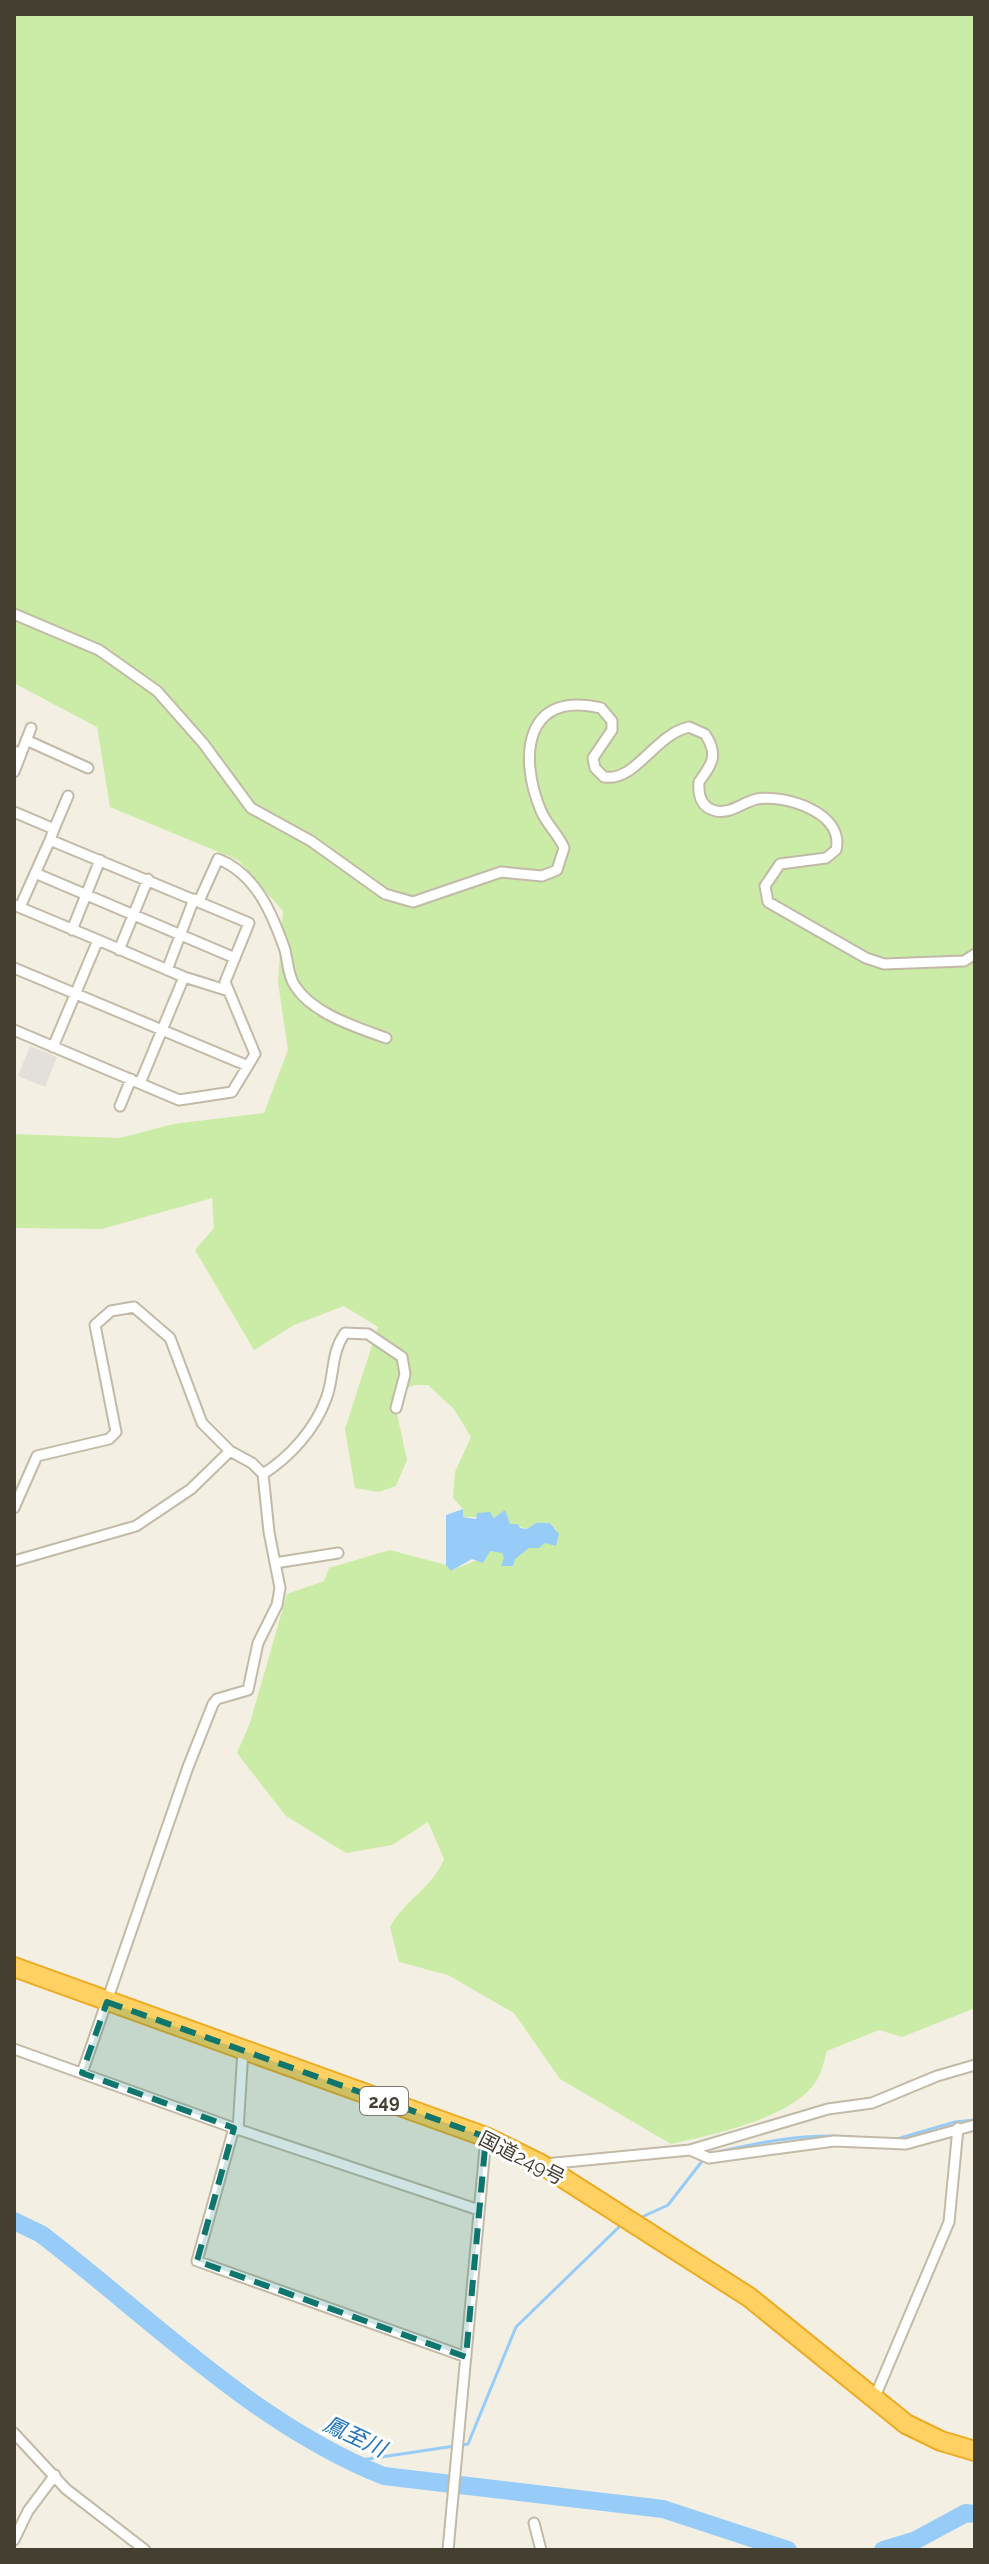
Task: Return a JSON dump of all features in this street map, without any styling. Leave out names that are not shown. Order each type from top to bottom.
[{"type":"highway","name":"国道249号","points":[[14,1967],[486,2137],[541,2164],[749,2297],[874,2399],[923,2433],[975,2451]]},
{"type":"street","points":[[14,614],[99,650],[157,691],[203,743],[251,808],[311,841],[385,894],[407,902],[435,897],[501,872],[542,876],[557,870],[564,848],[545,818],[536,793],[531,767],[532,731],[535,723],[551,710],[586,705],[601,708],[612,721],[612,730],[593,758],[595,768],[604,777],[627,774],[658,742],[689,727],[705,734],[713,752],[712,766],[699,782],[700,800],[707,808],[720,812],[757,799],[775,797],[807,808],[829,822],[836,835],[836,850],[826,858],[780,864],[771,872],[765,886],[768,902],[866,958],[884,964],[964,961],[975,954]]},
{"type":"street","points":[[14,772],[17,753],[31,728]]},
{"type":"street","points":[[26,740],[88,768]]},
{"type":"street","points":[[68,796],[35,873],[17,906],[184,977],[229,991]]},
{"type":"street","points":[[14,812],[54,829]]},
{"type":"street","points":[[14,1030],[183,1100],[232,1092],[248,1066],[254,1048],[225,982],[249,923],[50,840]]},
{"type":"street","points":[[167,970],[218,859],[237,866],[259,890],[285,950],[293,984],[303,996],[347,1024],[386,1038]]},
{"type":"street","points":[[72,930],[100,860]]},
{"type":"street","points":[[35,873],[235,958]]},
{"type":"street","points":[[119,950],[148,879]]},
{"type":"street","points":[[53,1047],[98,940]]},
{"type":"street","points":[[14,968],[248,1066]]},
{"type":"street","points":[[120,1106],[136,1081],[184,977]]},
{"type":"street","points":[[14,1508],[37,1456],[109,1439],[116,1432],[95,1325],[111,1311],[127,1305],[148,1317],[170,1338],[202,1423],[230,1451],[252,1463],[263,1474],[280,1588],[277,1605],[258,1643],[248,1690],[217,1699],[213,1704],[82,2073]]},
{"type":"street","points":[[263,1474],[283,1461],[298,1444],[327,1398],[334,1354],[345,1333],[368,1334],[402,1357],[405,1374],[396,1408]]},
{"type":"street","points":[[14,1561],[136,1526],[191,1489],[230,1451]]},
{"type":"street","points":[[275,1563],[338,1553]]},
{"type":"street","points":[[14,2049],[236,2129],[479,2210]]},
{"type":"street","points":[[243,2050],[236,2129],[197,2261],[466,2357]]},
{"type":"street","points":[[541,2164],[694,2152],[828,2109],[872,2103],[937,2076],[975,2065]]},
{"type":"street","points":[[694,2152],[709,2158],[834,2141],[906,2144],[975,2125]]},
{"type":"street","points":[[874,2399],[949,2222],[958,2128]]},
{"type":"street","points":[[448,2550],[486,2137]]},
{"type":"street","points":[[14,2433],[83,2503],[145,2550]]},
{"type":"street","points":[[14,2540],[28,2511],[55,2475]]},
{"type":"street","points":[[534,2523],[541,2550]]},
{"type":"highlighted area","points":[[107,2002],[486,2137],[466,2357],[197,2261],[234,2128],[82,2073]]},
{"type":"green space","points":[[14,14],[975,14],[975,2008],[902,2037],[879,2030],[827,2051],[819,2077],[806,2093],[772,2115],[751,2123],[671,2144],[560,2079],[514,2013],[448,1975],[399,1962],[390,1927],[432,1879],[444,1859],[428,1822],[392,1845],[346,1853],[286,1816],[237,1753],[250,1723],[287,1594],[324,1581],[329,1568],[390,1550],[446,1565],[451,1571],[490,1551],[501,1552],[505,1558],[501,1565],[529,1548],[539,1548],[557,1530],[550,1523],[536,1523],[527,1529],[510,1524],[507,1517],[463,1517],[463,1509],[453,1498],[455,1472],[471,1437],[454,1409],[428,1385],[414,1385],[393,1395],[407,1460],[396,1486],[379,1492],[355,1488],[345,1429],[378,1327],[344,1306],[294,1325],[254,1350],[195,1250],[214,1228],[212,1198],[102,1229],[14,1228],[14,1134],[120,1138],[173,1124],[264,1113],[288,1050],[278,982],[283,911],[238,860],[110,807],[97,727],[14,683]]},
{"type":"shaded area","points":[[30,1046],[57,1057],[45,1087],[18,1076]]},
{"type":"water","points":[[463,1509],[463,1517],[476,1519],[477,1513],[490,1512],[494,1518],[505,1510],[510,1524],[518,1524],[520,1528],[550,1523],[559,1534],[556,1546],[545,1543],[539,1548],[529,1548],[515,1559],[513,1566],[501,1566],[502,1553],[490,1551],[483,1563],[472,1559],[451,1571],[446,1565],[446,1515]]},
{"type":"waterway","points":[[897,2139],[955,2122],[975,2120]]},
{"type":"waterway","points":[[708,2154],[804,2137],[862,2138]]},
{"type":"waterway","points":[[642,2217],[668,2205],[703,2160]]},
{"type":"waterway","name":"鳳至川","points":[[14,2221],[41,2234],[247,2399],[336,2454],[384,2476],[663,2509],[788,2550]]},
{"type":"waterway","points":[[348,2462],[468,2444],[516,2327],[619,2227]]},
{"type":"waterway","name":"鳳至川","points":[[883,2550],[916,2540],[966,2513],[975,2514]]}]
